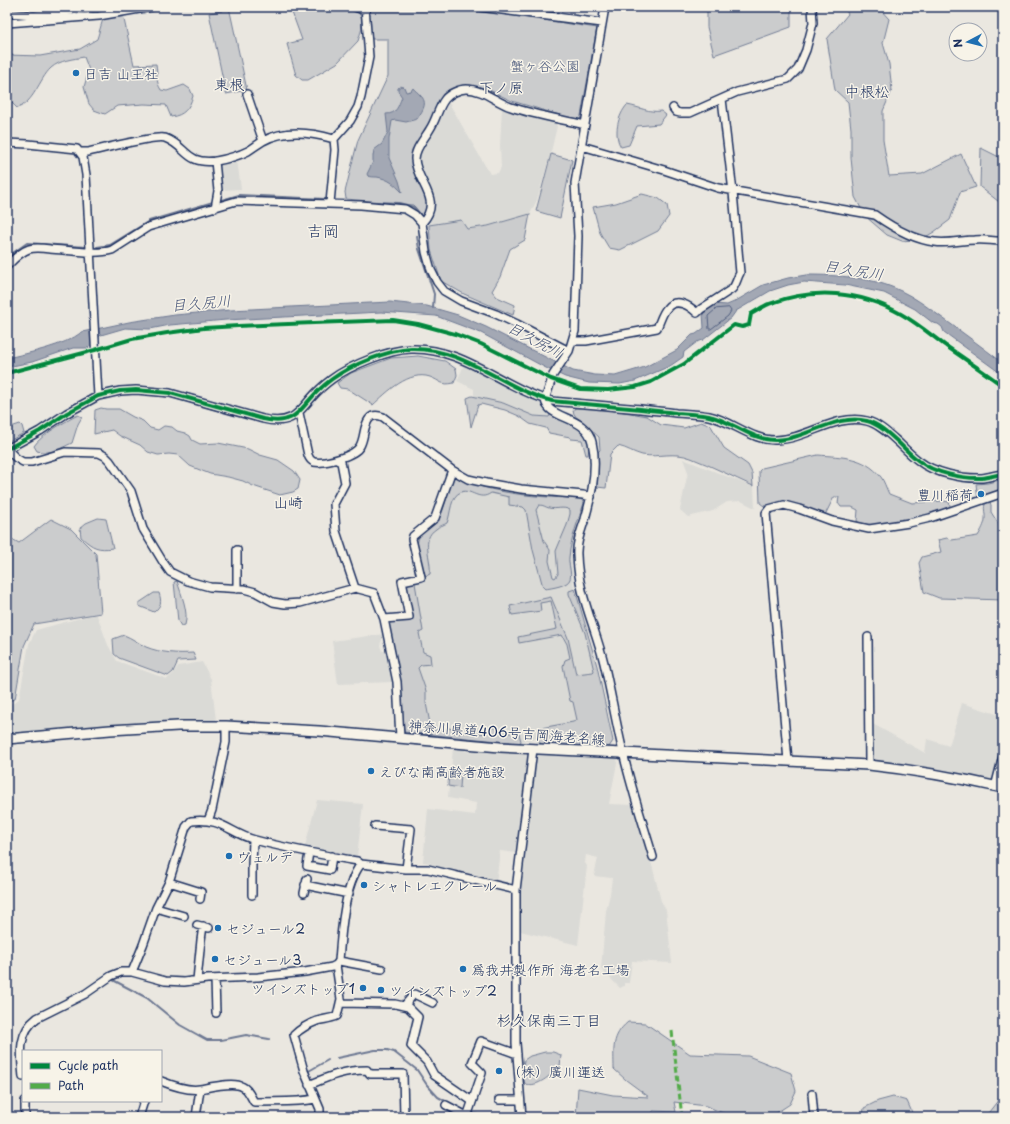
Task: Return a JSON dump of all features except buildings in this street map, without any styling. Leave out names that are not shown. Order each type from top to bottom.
[{"type":"main road","name":"神奈川県道406号吉岡海老名線","points":[[7,739],[178,726],[226,726],[319,730],[533,749],[869,765],[955,777],[999,787]]},
{"type":"street","points":[[7,24],[72,15],[107,7]]},
{"type":"street","points":[[7,13],[18,15],[99,16],[151,7]]},
{"type":"street","points":[[330,204],[335,150],[334,139],[350,121],[358,107],[369,56],[366,9],[355,7]]},
{"type":"street","points":[[479,7],[602,23]]},
{"type":"street","points":[[605,7],[575,183],[578,263],[576,324],[572,341],[567,353],[553,375],[545,400],[551,411],[571,419],[585,428],[590,435],[594,454],[593,480],[591,497],[577,546],[581,586],[586,609],[604,662],[624,754],[653,857]]},
{"type":"street","points":[[673,108],[676,112],[690,113],[737,92],[788,79],[798,69],[806,50],[813,23],[812,7]]},
{"type":"street","points":[[422,223],[431,210],[431,203],[415,158],[418,147],[430,130],[444,100],[450,95],[465,88],[474,90],[510,107],[585,125]]},
{"type":"street","points":[[247,94],[263,141]]},
{"type":"street","points":[[572,341],[586,341],[657,328],[667,307],[673,303],[686,304],[697,313],[732,289],[734,286],[735,280],[740,273],[733,192],[722,99]]},
{"type":"street","points":[[80,152],[88,152],[159,137],[171,141],[198,161],[215,161],[236,156],[248,151],[263,141],[284,133],[294,132],[334,139]]},
{"type":"street","points":[[7,143],[67,147],[77,149],[83,157],[86,175],[92,252],[98,396]]},
{"type":"street","points":[[582,146],[733,192],[875,215],[899,230],[925,240],[936,242],[978,240],[1000,241],[1003,243]]},
{"type":"street","points":[[215,161],[218,192],[215,208]]},
{"type":"street","points":[[7,266],[17,256],[28,249],[40,248],[106,252],[112,250],[148,227],[236,201],[246,200],[405,209],[415,214],[422,223],[426,252],[431,270],[437,282],[444,291],[461,301],[503,317],[567,353]]},
{"type":"street","points":[[400,738],[397,682],[384,619],[374,593],[355,588],[300,603],[285,604],[273,602],[255,592],[210,587],[188,581],[170,572],[144,529],[131,491],[105,456],[99,453],[65,452],[40,460],[23,462],[16,458],[7,449],[40,431],[67,412],[98,396],[120,391],[136,390],[170,392],[273,422],[286,420],[299,413],[320,389],[334,378],[352,368],[384,354],[411,349],[444,354],[466,361],[511,386],[545,400],[709,416],[730,423],[754,436],[765,439],[777,440],[792,438],[827,425],[856,419],[868,421],[883,429],[919,462],[932,469],[945,473],[975,478],[1003,474]]},
{"type":"street","points":[[299,413],[308,455],[310,460],[314,462],[337,460],[356,452],[360,447],[367,422],[372,416],[378,415],[383,417],[452,470],[468,478],[486,484],[521,489],[583,494],[591,497]]},
{"type":"street","points":[[337,460],[341,462],[345,483],[334,504],[336,531],[355,588]]},
{"type":"street","points":[[384,619],[409,617],[402,581],[421,577],[412,539],[413,536],[435,518],[452,470]]},
{"type":"street","points":[[788,761],[767,528],[767,510],[769,508],[784,505],[800,509],[832,521],[869,529],[909,524],[1003,494]]},
{"type":"street","points":[[237,550],[237,589]]},
{"type":"street","points":[[868,637],[869,765]]},
{"type":"street","points":[[208,821],[212,810],[226,742],[226,726]]},
{"type":"street","points":[[522,1117],[517,1054],[516,890],[533,749]]},
{"type":"street","points":[[999,787],[1003,756]]},
{"type":"street","points":[[132,972],[156,908],[168,882],[186,827],[191,821],[208,821],[222,824],[253,840],[357,861],[361,864],[406,869],[428,869],[516,890]]},
{"type":"street","points":[[375,826],[411,829],[406,869]]},
{"type":"street","points":[[252,895],[253,840]]},
{"type":"street","points":[[309,852],[307,866],[330,870],[332,856]]},
{"type":"street","points":[[320,1117],[320,1109],[309,1085],[294,1035],[318,1020],[331,1019],[336,1016],[341,998],[337,963],[343,918],[356,870],[361,864]]},
{"type":"street","points":[[168,882],[201,892],[200,899]]},
{"type":"street","points":[[304,893],[306,882],[349,894]]},
{"type":"street","points":[[156,908],[184,916]]},
{"type":"street","points":[[197,980],[203,926]]},
{"type":"street","points":[[22,1063],[21,1049],[25,1030],[37,1018],[85,994],[111,976],[121,972],[132,972],[170,981],[184,982],[215,979],[258,978],[332,967],[337,963],[382,969]]},
{"type":"street","points":[[215,979],[216,1013]]},
{"type":"street","points":[[404,1006],[414,994],[433,1003]]},
{"type":"street","points":[[340,1003],[395,1004],[408,1007],[418,1017],[411,1046],[427,1062],[434,1075],[472,1101]]},
{"type":"street","points":[[446,1105],[467,1116],[482,1073],[472,1063],[481,1041],[517,1054]]},
{"type":"street","points":[[309,1085],[338,1073],[351,1070],[367,1070],[370,1074],[403,1074],[404,1117]]},
{"type":"street","points":[[162,1081],[188,1088],[200,1089],[240,1085],[245,1087],[254,1102],[296,1102],[315,1099]]},
{"type":"street","points":[[196,1117],[200,1089]]},
{"type":"street","points":[[812,1094],[814,1117]]},
{"type":"street","points":[[499,1100],[520,1100]]},
{"type":"street","points":[[25,1102],[25,1117]]},
{"type":"street","points":[[139,1117],[144,1102]]},
{"type":"shaded area","points":[[449,103],[490,174],[498,173],[501,167],[500,146],[502,107],[553,118],[557,126],[550,156],[537,200],[530,214],[488,226],[466,229],[461,220],[429,225],[435,210],[435,203],[418,162],[419,152],[435,129]]},
{"type":"shaded area","points":[[237,160],[241,189],[223,190],[219,163]]},
{"type":"shaded area","points":[[464,365],[513,390],[537,400],[551,413],[550,415],[544,417],[534,416],[503,403],[474,398],[474,389],[457,381]]},
{"type":"shaded area","points":[[683,459],[754,487],[755,508],[741,501],[727,502],[713,511],[688,517],[680,510],[688,472]]},
{"type":"shaded area","points":[[455,474],[582,497],[585,500],[572,545],[571,559],[574,587],[597,666],[613,741],[609,747],[538,744],[536,739],[526,740],[520,743],[404,732],[401,681],[386,624],[411,619],[404,585],[423,579],[414,539],[437,519],[451,477]]},
{"type":"shaded area","points":[[91,615],[97,615],[108,645],[117,661],[167,679],[173,674],[178,666],[202,662],[211,679],[216,720],[135,723],[7,734],[7,704],[14,703],[19,699],[29,644],[36,630]]},
{"type":"shaded area","points":[[384,634],[380,645],[382,651],[387,651],[389,654],[393,682],[338,684],[332,641]]},
{"type":"shaded area","points":[[962,703],[1003,716],[1003,749],[994,783],[873,761],[871,723],[925,753],[927,739],[949,746]]},
{"type":"shaded area","points":[[453,747],[464,749],[465,751],[475,752],[478,750],[526,753],[528,756],[517,853],[500,851],[496,883],[430,868],[430,863],[423,862],[428,809],[475,815],[476,803],[448,798],[449,786],[460,787],[461,773],[451,771]]},
{"type":"shaded area","points":[[538,754],[618,758],[609,804],[634,805],[661,901],[666,910],[672,963],[632,961],[629,983],[624,983],[624,986],[620,988],[601,969],[606,911],[612,878],[594,876],[598,858],[586,855],[585,863],[587,866],[578,945],[520,931],[518,928],[518,890],[535,756]]},
{"type":"shaded area","points":[[317,800],[363,804],[357,857],[306,848],[305,846]]},
{"type":"green space","points":[[222,7],[229,7],[247,90],[226,94],[209,13],[222,11]]},
{"type":"green space","points":[[290,7],[341,7],[357,11],[362,18],[362,28],[358,41],[337,63],[308,80],[302,80],[296,75],[287,44],[302,40]]},
{"type":"green space","name":"蟹ヶ谷公園","points":[[368,7],[455,7],[597,28],[580,121],[512,101],[485,88],[465,85],[448,90],[437,104],[429,125],[412,150],[413,167],[426,199],[427,208],[422,216],[413,205],[346,199],[345,192],[358,140],[388,76],[388,39],[370,39]]},
{"type":"green space","points":[[707,7],[791,7],[791,27],[714,55],[707,27]]},
{"type":"green space","points":[[844,7],[878,7],[889,19],[883,43],[889,64],[892,90],[883,111],[883,140],[889,176],[922,174],[961,154],[976,187],[960,192],[950,220],[922,239],[902,241],[887,235],[865,216],[855,197],[848,102],[835,90],[827,39],[848,14]]},
{"type":"green space","points":[[123,15],[134,65],[156,64],[157,80],[161,90],[167,91],[184,85],[190,89],[193,96],[188,108],[183,113],[171,117],[166,105],[144,104],[117,106],[105,114],[94,110],[89,104],[84,87],[89,70],[84,57],[62,62],[51,68],[32,96],[23,105],[17,108],[7,100],[7,55],[40,56],[80,49],[97,39],[103,19]]},
{"type":"green space","points":[[627,105],[649,111],[661,111],[666,115],[659,124],[637,126],[629,145],[621,147],[617,137],[617,131],[621,114]]},
{"type":"green space","points":[[981,148],[1003,159],[1003,205],[980,187]]},
{"type":"green space","points":[[551,154],[572,160],[560,218],[536,211]]},
{"type":"green space","points":[[642,194],[658,198],[667,205],[669,216],[658,231],[620,250],[609,248],[600,233],[593,207],[616,203]]},
{"type":"green space","points":[[530,214],[525,240],[510,249],[500,277],[492,291],[497,297],[515,305],[513,315],[464,294],[441,281],[431,250],[429,225],[461,220],[467,229],[488,226]]},
{"type":"green space","points":[[418,356],[445,361],[456,369],[457,375],[454,383],[444,383],[430,377],[422,376],[406,379],[385,394],[373,405],[348,389],[340,388],[337,383],[351,373],[391,358]]},
{"type":"green space","points":[[472,396],[503,403],[534,416],[549,417],[551,413],[582,429],[590,441],[588,455],[586,455],[582,440],[571,439],[570,437],[549,433],[546,428],[530,424],[519,416],[505,410],[481,404],[478,405],[471,427],[467,398]]},
{"type":"green space","points":[[596,407],[647,416],[661,425],[684,428],[701,422],[711,426],[724,448],[748,465],[752,473],[753,486],[691,458],[678,455],[648,456],[618,446],[610,454],[606,488],[597,487],[598,452],[600,450],[599,437],[574,414],[573,411],[575,408]]},
{"type":"green space","points":[[101,408],[119,409],[143,421],[150,428],[158,430],[164,426],[172,427],[177,431],[190,436],[192,440],[200,444],[218,443],[248,449],[260,455],[278,460],[294,471],[300,480],[298,489],[293,492],[280,495],[243,481],[210,474],[190,466],[178,455],[158,455],[148,452],[140,445],[120,436],[112,430],[94,434],[95,410]]},
{"type":"green space","points":[[78,415],[82,417],[78,424],[72,443],[51,452],[37,451],[34,446],[42,437]]},
{"type":"green space","points":[[20,424],[24,433],[7,442],[7,431],[11,427]]},
{"type":"green space","points":[[818,455],[844,457],[860,461],[874,470],[881,477],[889,494],[912,503],[949,502],[951,509],[895,527],[867,528],[857,521],[858,510],[852,507],[841,507],[838,503],[839,497],[834,497],[825,515],[794,507],[772,507],[760,503],[759,471],[762,468]]},
{"type":"green space","points":[[456,476],[483,487],[516,494],[579,498],[582,500],[584,503],[571,543],[569,581],[563,585],[555,587],[545,589],[543,587],[533,550],[526,510],[523,507],[509,505],[509,497],[491,493],[479,496],[465,491],[457,494],[455,497],[447,523],[431,533],[428,544],[430,574],[426,576],[419,561],[417,543],[421,534],[438,520],[446,500],[452,478]],"holes":[[[539,505],[548,508],[565,508],[570,510],[567,525],[556,551],[558,574],[555,578],[553,577],[549,561],[550,550],[544,541],[536,510]]]},
{"type":"green space","points":[[1003,479],[1003,490],[978,500],[976,484],[988,483]]},
{"type":"green space","points":[[989,500],[991,512],[999,525],[1003,543],[1003,600],[939,598],[924,592],[919,563],[922,557],[941,552],[938,540],[947,538],[952,540],[978,536],[985,521],[985,504]]},
{"type":"green space","points":[[98,518],[106,519],[113,548],[103,549],[96,547],[89,544],[81,537],[80,528],[86,523]]},
{"type":"green space","points":[[51,519],[71,529],[96,554],[101,613],[34,624],[24,646],[15,699],[7,701],[7,533],[10,538],[19,543]]},
{"type":"green space","points":[[177,581],[186,614],[185,625],[181,626],[178,621],[174,582]]},
{"type":"green space","points":[[412,581],[415,583],[423,631],[419,633],[423,652],[430,655],[431,664],[421,665],[418,668],[426,691],[426,703],[431,729],[450,728],[456,734],[474,732],[482,734],[489,729],[496,727],[501,734],[517,732],[521,741],[520,743],[404,732],[401,681],[386,624],[389,621],[411,619],[406,583]]},
{"type":"green space","points":[[575,589],[597,666],[613,741],[609,747],[541,744],[537,738],[541,728],[577,720],[573,702],[570,701],[563,666],[565,660],[570,658],[567,644],[562,635],[519,643],[518,637],[557,629],[551,601],[540,603],[541,611],[512,615],[510,606],[551,597],[568,638],[576,674],[593,672],[585,633],[569,594],[569,591]]},
{"type":"green space","points":[[154,593],[159,593],[161,601],[158,608],[154,612],[139,606],[139,603]]},
{"type":"green space","points":[[124,635],[157,651],[193,653],[196,660],[178,661],[173,672],[168,676],[119,658],[114,654],[113,639]]},
{"type":"green space","points":[[449,771],[461,773],[460,788],[448,786]]},
{"type":"green space","points":[[628,1022],[645,1023],[690,1054],[748,1056],[791,1073],[796,1091],[790,1104],[770,1117],[733,1117],[706,1106],[674,1102],[676,1112],[653,1111],[652,1117],[576,1117],[578,1088],[613,1095],[649,1097],[614,1069],[614,1049],[616,1038]]},
{"type":"green space","points":[[545,1052],[553,1052],[561,1055],[560,1067],[548,1077],[535,1084],[525,1084],[522,1073],[524,1060],[530,1056]]},
{"type":"green space","points":[[1003,1094],[1003,1117],[985,1117]]},
{"type":"green space","points":[[893,1097],[907,1101],[914,1117],[863,1117],[864,1108],[878,1101]]},
{"type":"water","points":[[401,86],[404,87],[406,92],[411,91],[413,88],[424,101],[423,110],[417,119],[406,122],[395,120],[392,121],[389,139],[389,158],[402,192],[394,184],[381,178],[368,176],[367,174],[373,162],[374,150],[382,144],[388,132],[386,114],[393,113],[395,111],[402,97],[398,91],[398,88]]},
{"type":"water","points":[[806,275],[842,276],[867,280],[890,286],[906,293],[929,308],[1003,363],[1003,375],[944,332],[942,327],[938,324],[933,323],[915,309],[884,293],[845,285],[804,282],[770,291],[736,311],[731,318],[703,340],[697,342],[684,352],[683,357],[670,366],[635,381],[620,384],[589,383],[565,377],[481,333],[436,316],[381,312],[226,320],[170,325],[150,329],[125,328],[101,335],[88,348],[73,348],[32,362],[7,367],[7,358],[56,345],[75,337],[82,332],[129,322],[175,315],[231,310],[390,302],[427,306],[458,315],[486,327],[573,371],[595,375],[615,376],[645,367],[677,350],[692,335],[704,328],[703,314],[714,304],[727,305],[763,285]]},
{"type":"waterway","points":[[218,201],[239,195],[326,199]]},
{"type":"waterway","points":[[334,200],[399,203],[414,207],[420,214]]},
{"type":"waterway","points":[[97,247],[110,245],[149,221],[213,202]]},
{"type":"waterway","points":[[417,236],[419,249],[434,294],[433,308]]},
{"type":"waterway","points":[[7,257],[27,243],[86,247]]},
{"type":"waterway","points":[[113,980],[147,998],[180,1025],[207,1040],[221,1040],[246,1035],[269,1039]]},
{"type":"waterway","points":[[337,1058],[375,1050],[387,1050],[394,1052],[417,1070],[427,1085],[438,1097],[449,1103]]},
{"type":"waterway","points":[[307,1072],[328,1060]]},
{"type":"waterway","points":[[458,1108],[463,1110]]},
{"type":"waterway","points":[[472,1113],[484,1117]]},
{"type":"waterway","points":[[494,1117],[505,1114],[517,1115]]},
{"type":"marked path","points":[[672,1031],[682,1117]]},
{"type":"cycle path","points":[[7,373],[132,339],[167,333],[204,328],[238,326],[393,320],[418,324],[455,334],[481,344],[551,379],[580,389],[608,390],[635,387],[651,382],[684,364],[734,325],[742,327],[749,325],[751,314],[767,305],[803,295],[836,294],[869,300],[901,314],[1003,386]]},
{"type":"cycle path","points":[[7,449],[98,396],[120,391],[136,390],[170,393],[263,419],[274,421],[283,420],[291,418],[297,414],[324,385],[349,369],[381,355],[411,349],[430,350],[466,361],[517,388],[552,401],[709,416],[751,434],[767,439],[788,439],[844,420],[855,419],[867,421],[884,430],[916,459],[932,469],[949,474],[974,478],[1003,474]]},
{"type":"place","name":"日吉 山王社","points":[[76,73]]},
{"type":"place","name":"豊川稲荷","points":[[981,494]]},
{"type":"place","name":"えびな南高齢者施設","points":[[371,771]]},
{"type":"place","name":"ヴェルデ","points":[[229,856]]},
{"type":"place","name":"シャトレエクレール","points":[[364,885]]},
{"type":"place","name":"セジュール2","points":[[218,928]]},
{"type":"place","name":"セジュール3","points":[[215,959]]},
{"type":"place","name":"爲我井製作所 海老名工場","points":[[463,969]]},
{"type":"place","name":"ツインズトップ1","points":[[363,988]]},
{"type":"place","name":"ツインズトップ2","points":[[381,990]]},
{"type":"place","name":"（株）廣川運送","points":[[499,1071]]},
{"type":"district","name":"東根","points":[[229,83]]},
{"type":"district","name":"下ノ原","points":[[501,86]]},
{"type":"district","name":"中根松","points":[[867,90]]},
{"type":"district","name":"吉岡","points":[[323,230]]},
{"type":"district","name":"山崎","points":[[288,501]]},
{"type":"district","name":"杉久保南三丁目","points":[[549,1019]]},
{"type":"water label","name":"目久尻川","points":[[854,269]]},
{"type":"water label","name":"目久尻川","points":[[201,302]]},
{"type":"water label","name":"目久尻川","points":[[536,339]]}]
